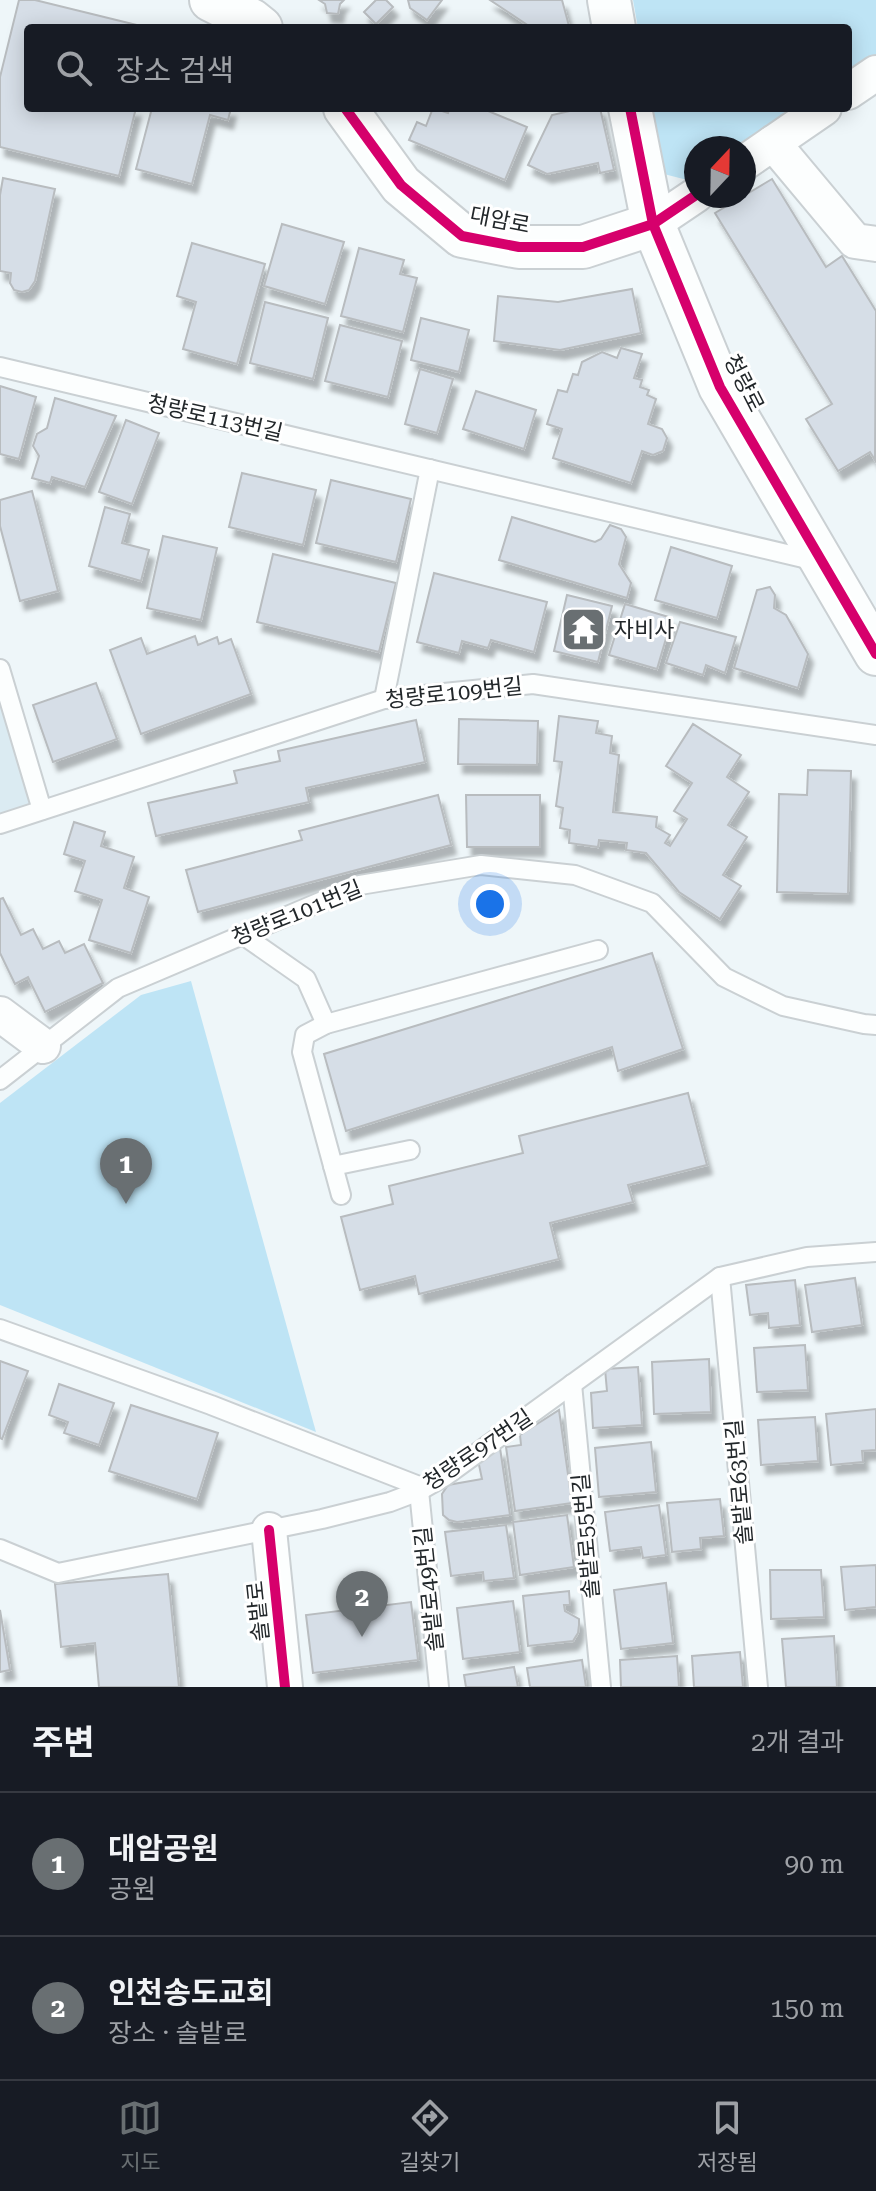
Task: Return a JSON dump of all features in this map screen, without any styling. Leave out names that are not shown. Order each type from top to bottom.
[{"type":"street","points":[[211,0],[256,24]]},
{"type":"street","points":[[609,0],[613,24]]},
{"type":"street","points":[[852,89],[876,73]]},
{"type":"street","name":"대암로","points":[[348,112],[401,185],[462,236],[519,247],[583,247],[653,224]]},
{"type":"street","name":"청량로","points":[[631,112],[653,224],[720,387],[876,654]]},
{"type":"street","points":[[756,155],[818,112]]},
{"type":"street","points":[[773,143],[855,241],[876,244]]},
{"type":"street","points":[[653,224],[684,203]]},
{"type":"street","points":[[0,1014],[43,1046]]},
{"type":"street","name":"솔밭로","points":[[269,1530],[285,1687]]},
{"type":"lane","name":"청량로113번길","points":[[0,367],[823,563]]},
{"type":"lane","points":[[384,699],[430,469]]},
{"type":"lane","points":[[0,669],[42,810]]},
{"type":"lane","name":"청량로109번길","points":[[0,824],[384,699],[533,684],[876,735]]},
{"type":"lane","name":"청량로101번길","points":[[0,1080],[118,988],[360,885],[481,865],[575,875],[652,903],[724,977],[783,1006],[876,1025]]},
{"type":"lane","points":[[243,935],[306,979],[326,1024]]},
{"type":"lane","points":[[341,1195],[302,1052],[305,1035],[326,1024],[598,950]]},
{"type":"lane","points":[[333,1166],[410,1150]]},
{"type":"lane","name":"청량로97번길","points":[[0,1549],[58,1573],[390,1502],[444,1477],[720,1277],[807,1257],[876,1252]]},
{"type":"lane","name":"솔밭로63번길","points":[[720,1277],[758,1687]]},
{"type":"lane","points":[[0,1329],[211,1405],[422,1489]]},
{"type":"lane","name":"솔밭로55번길","points":[[572,1384],[601,1687]]},
{"type":"lane","name":"솔밭로49번길","points":[[422,1489],[439,1687]]},
{"type":"shaded area","points":[[633,0],[876,0],[876,56],[852,72],[852,24],[637,24]]},
{"type":"shaded area","points":[[653,112],[793,112],[756,137],[684,136],[684,179],[664,174]]},
{"type":"shaded area","points":[[0,672],[41,809],[0,822]]},
{"type":"shaded area","points":[[191,981],[316,1432],[0,1305],[0,1103],[141,995]]},
{"type":"building","points":[[19,0],[35,0],[133,24],[24,24],[24,112],[135,112],[119,176],[0,147],[0,77]]},
{"type":"building","points":[[319,0],[344,0],[338,14],[327,13],[325,4]]},
{"type":"building","points":[[376,0],[386,0],[393,7],[376,24],[364,12]]},
{"type":"building","points":[[408,0],[442,0],[427,20],[410,8]]},
{"type":"building","points":[[490,0],[562,0],[568,24],[526,24]]},
{"type":"building","points":[[151,112],[230,112],[228,120],[210,115],[192,184],[136,169]]},
{"type":"building","points":[[431,112],[491,112],[527,127],[505,180],[409,140],[417,122],[426,126]]},
{"type":"building","points":[[601,112],[614,170],[600,173],[598,163],[547,174],[528,165],[552,115]]},
{"type":"building","points":[[3,178],[55,189],[35,281],[29,290],[22,292],[14,290],[10,283],[11,273],[0,271],[0,195]]},
{"type":"building","points":[[772,179],[826,267],[842,256],[876,311],[875,460],[870,452],[838,471],[806,419],[832,404],[715,213],[723,208],[756,208],[756,189]]},
{"type":"building","points":[[282,224],[344,242],[325,304],[264,286]]},
{"type":"building","points":[[192,243],[265,264],[237,364],[183,349],[196,302],[177,296]]},
{"type":"building","points":[[359,248],[404,260],[400,274],[417,278],[403,332],[341,316]]},
{"type":"building","points":[[632,289],[641,333],[560,350],[494,341],[498,296],[558,302]]},
{"type":"building","points":[[265,302],[328,318],[313,379],[250,363]]},
{"type":"building","points":[[421,318],[469,330],[459,372],[411,360]]},
{"type":"building","points":[[340,325],[402,341],[388,397],[325,381]]},
{"type":"building","points":[[621,348],[642,354],[634,378],[642,380],[640,387],[649,390],[647,395],[656,399],[648,424],[662,429],[667,438],[663,451],[653,455],[642,451],[631,483],[553,458],[562,429],[547,424],[558,390],[567,392],[573,374],[578,375],[582,362],[602,352],[617,358]]},
{"type":"building","points":[[420,369],[453,379],[437,433],[405,424]]},
{"type":"building","points":[[0,386],[36,397],[19,459],[0,454]]},
{"type":"building","points":[[476,391],[536,410],[524,449],[463,429]]},
{"type":"building","points":[[55,398],[116,416],[85,487],[52,477],[50,483],[32,478],[39,456],[33,446],[37,434],[47,428]]},
{"type":"building","points":[[126,420],[159,433],[132,504],[99,492]]},
{"type":"building","points":[[242,473],[316,490],[303,545],[229,527]]},
{"type":"building","points":[[331,480],[411,499],[396,562],[316,543]]},
{"type":"building","points":[[32,491],[58,591],[20,601],[0,526],[0,500]]},
{"type":"building","points":[[105,507],[130,514],[122,543],[149,550],[141,581],[89,566]]},
{"type":"building","points":[[512,517],[595,542],[601,539],[610,525],[621,529],[626,537],[619,564],[631,583],[627,598],[499,560]]},
{"type":"building","points":[[163,536],[217,548],[201,620],[147,608]]},
{"type":"building","points":[[671,547],[732,566],[717,618],[655,600]]},
{"type":"building","points":[[273,554],[396,583],[379,652],[257,622]]},
{"type":"building","points":[[434,573],[547,602],[534,652],[491,640],[488,648],[462,641],[459,653],[417,642]]},
{"type":"building","points":[[770,587],[775,595],[774,608],[786,615],[808,654],[798,688],[734,668],[757,590]]},
{"type":"building","name":"자비사","points":[[567,595],[612,606],[598,662],[554,651]]},
{"type":"building","points":[[625,604],[672,618],[657,669],[609,655]]},
{"type":"building","points":[[680,622],[736,637],[725,673],[706,665],[703,675],[666,663]]},
{"type":"building","points":[[195,636],[198,645],[217,637],[219,644],[231,639],[251,694],[141,734],[110,650],[141,638],[147,654]]},
{"type":"building","points":[[96,683],[117,739],[53,762],[33,705]]},
{"type":"building","points":[[559,716],[598,721],[596,733],[612,736],[610,753],[619,755],[613,812],[657,817],[656,827],[670,835],[665,843],[670,846],[687,819],[674,811],[692,783],[666,766],[693,724],[741,755],[727,777],[749,792],[728,825],[747,837],[723,875],[741,886],[720,919],[679,892],[646,853],[626,850],[627,843],[599,840],[598,847],[569,843],[570,830],[560,828],[563,808],[556,806],[562,762],[554,761]]},
{"type":"building","points":[[459,719],[538,721],[537,765],[458,764]]},
{"type":"building","points":[[416,720],[425,762],[306,788],[309,802],[156,836],[148,803],[237,783],[234,771],[280,761],[278,751]]},
{"type":"building","points":[[808,770],[851,771],[848,894],[777,892],[779,794],[807,795]]},
{"type":"building","points":[[438,795],[451,845],[198,912],[186,870],[302,840],[299,831]]},
{"type":"building","points":[[466,795],[540,795],[540,847],[467,847]]},
{"type":"building","points":[[74,822],[105,832],[101,846],[134,857],[124,888],[149,897],[131,953],[89,940],[102,900],[75,891],[85,861],[64,854]]},
{"type":"building","points":[[3,898],[21,935],[33,929],[43,949],[59,941],[65,953],[84,944],[103,983],[45,1012],[28,977],[15,984],[0,953],[0,899]]},
{"type":"building","points":[[652,953],[683,1049],[618,1071],[612,1047],[346,1131],[324,1054]]},
{"type":"building","points":[[688,1093],[707,1165],[628,1185],[633,1202],[550,1223],[559,1259],[419,1294],[415,1276],[360,1290],[341,1217],[393,1204],[389,1186],[523,1153],[519,1136]]},
{"type":"building","points":[[855,1278],[862,1325],[812,1332],[805,1285]]},
{"type":"building","points":[[795,1280],[800,1325],[769,1328],[768,1313],[750,1315],[746,1285]]},
{"type":"building","points":[[805,1345],[808,1390],[757,1392],[754,1348]]},
{"type":"building","points":[[709,1359],[711,1412],[654,1414],[652,1362]]},
{"type":"building","points":[[0,1361],[28,1371],[2,1439],[0,1438]]},
{"type":"building","points":[[638,1367],[642,1425],[593,1428],[591,1393],[607,1391],[605,1369]]},
{"type":"building","points":[[59,1384],[114,1403],[99,1445],[64,1433],[68,1422],[49,1415]]},
{"type":"building","points":[[131,1405],[218,1433],[197,1499],[109,1471]]},
{"type":"building","points":[[876,1409],[876,1450],[862,1451],[863,1462],[831,1465],[826,1414]]},
{"type":"building","points":[[559,1410],[572,1503],[515,1511],[506,1447],[521,1445],[520,1435]]},
{"type":"building","points":[[815,1417],[818,1461],[761,1465],[758,1420]]},
{"type":"building","points":[[651,1442],[656,1492],[599,1497],[595,1448]]},
{"type":"building","points":[[500,1448],[510,1515],[457,1522],[449,1520],[443,1515],[442,1494],[448,1485],[482,1479],[478,1460]]},
{"type":"building","points":[[720,1499],[724,1536],[700,1538],[701,1549],[672,1552],[667,1503]]},
{"type":"building","points":[[659,1505],[666,1555],[643,1558],[641,1547],[610,1551],[605,1512]]},
{"type":"building","points":[[567,1515],[574,1567],[520,1575],[513,1522]]},
{"type":"building","points":[[506,1525],[514,1578],[484,1581],[483,1572],[451,1576],[445,1532]]},
{"type":"building","points":[[876,1565],[876,1607],[845,1610],[841,1567]]},
{"type":"building","points":[[770,1570],[821,1570],[824,1617],[771,1619]]},
{"type":"building","points":[[168,1574],[179,1687],[99,1687],[95,1643],[61,1647],[55,1584]]},
{"type":"building","points":[[666,1583],[673,1643],[621,1649],[614,1590]]},
{"type":"building","points":[[569,1591],[570,1605],[564,1605],[565,1611],[579,1619],[578,1633],[573,1641],[528,1646],[523,1596]]},
{"type":"building","points":[[513,1601],[520,1652],[463,1659],[457,1608]]},
{"type":"building","points":[[411,1602],[418,1660],[313,1673],[306,1615]]},
{"type":"building","points":[[0,1610],[10,1670],[0,1672]]},
{"type":"building","points":[[834,1636],[837,1687],[786,1687],[782,1639]]},
{"type":"building","points":[[740,1652],[743,1687],[694,1687],[692,1656]]},
{"type":"building","points":[[677,1656],[679,1687],[621,1687],[620,1660]]},
{"type":"building","points":[[582,1660],[586,1687],[530,1687],[527,1668]]},
{"type":"building","points":[[514,1667],[518,1687],[466,1687],[464,1675]]},
{"type":"cycle path","points":[[348,112],[401,185],[462,236],[519,247],[583,247],[653,224],[684,203]]},
{"type":"cycle path","points":[[631,112],[653,224],[720,387],[876,654]]},
{"type":"cycle path","points":[[269,1530],[285,1687]]},
{"type":"place","name":"자비사","points":[[583,629]]},
{"type":"place","name":"대암공원","points":[[126,1204]]},
{"type":"place","name":"인천송도교회","points":[[362,1637]]}]
